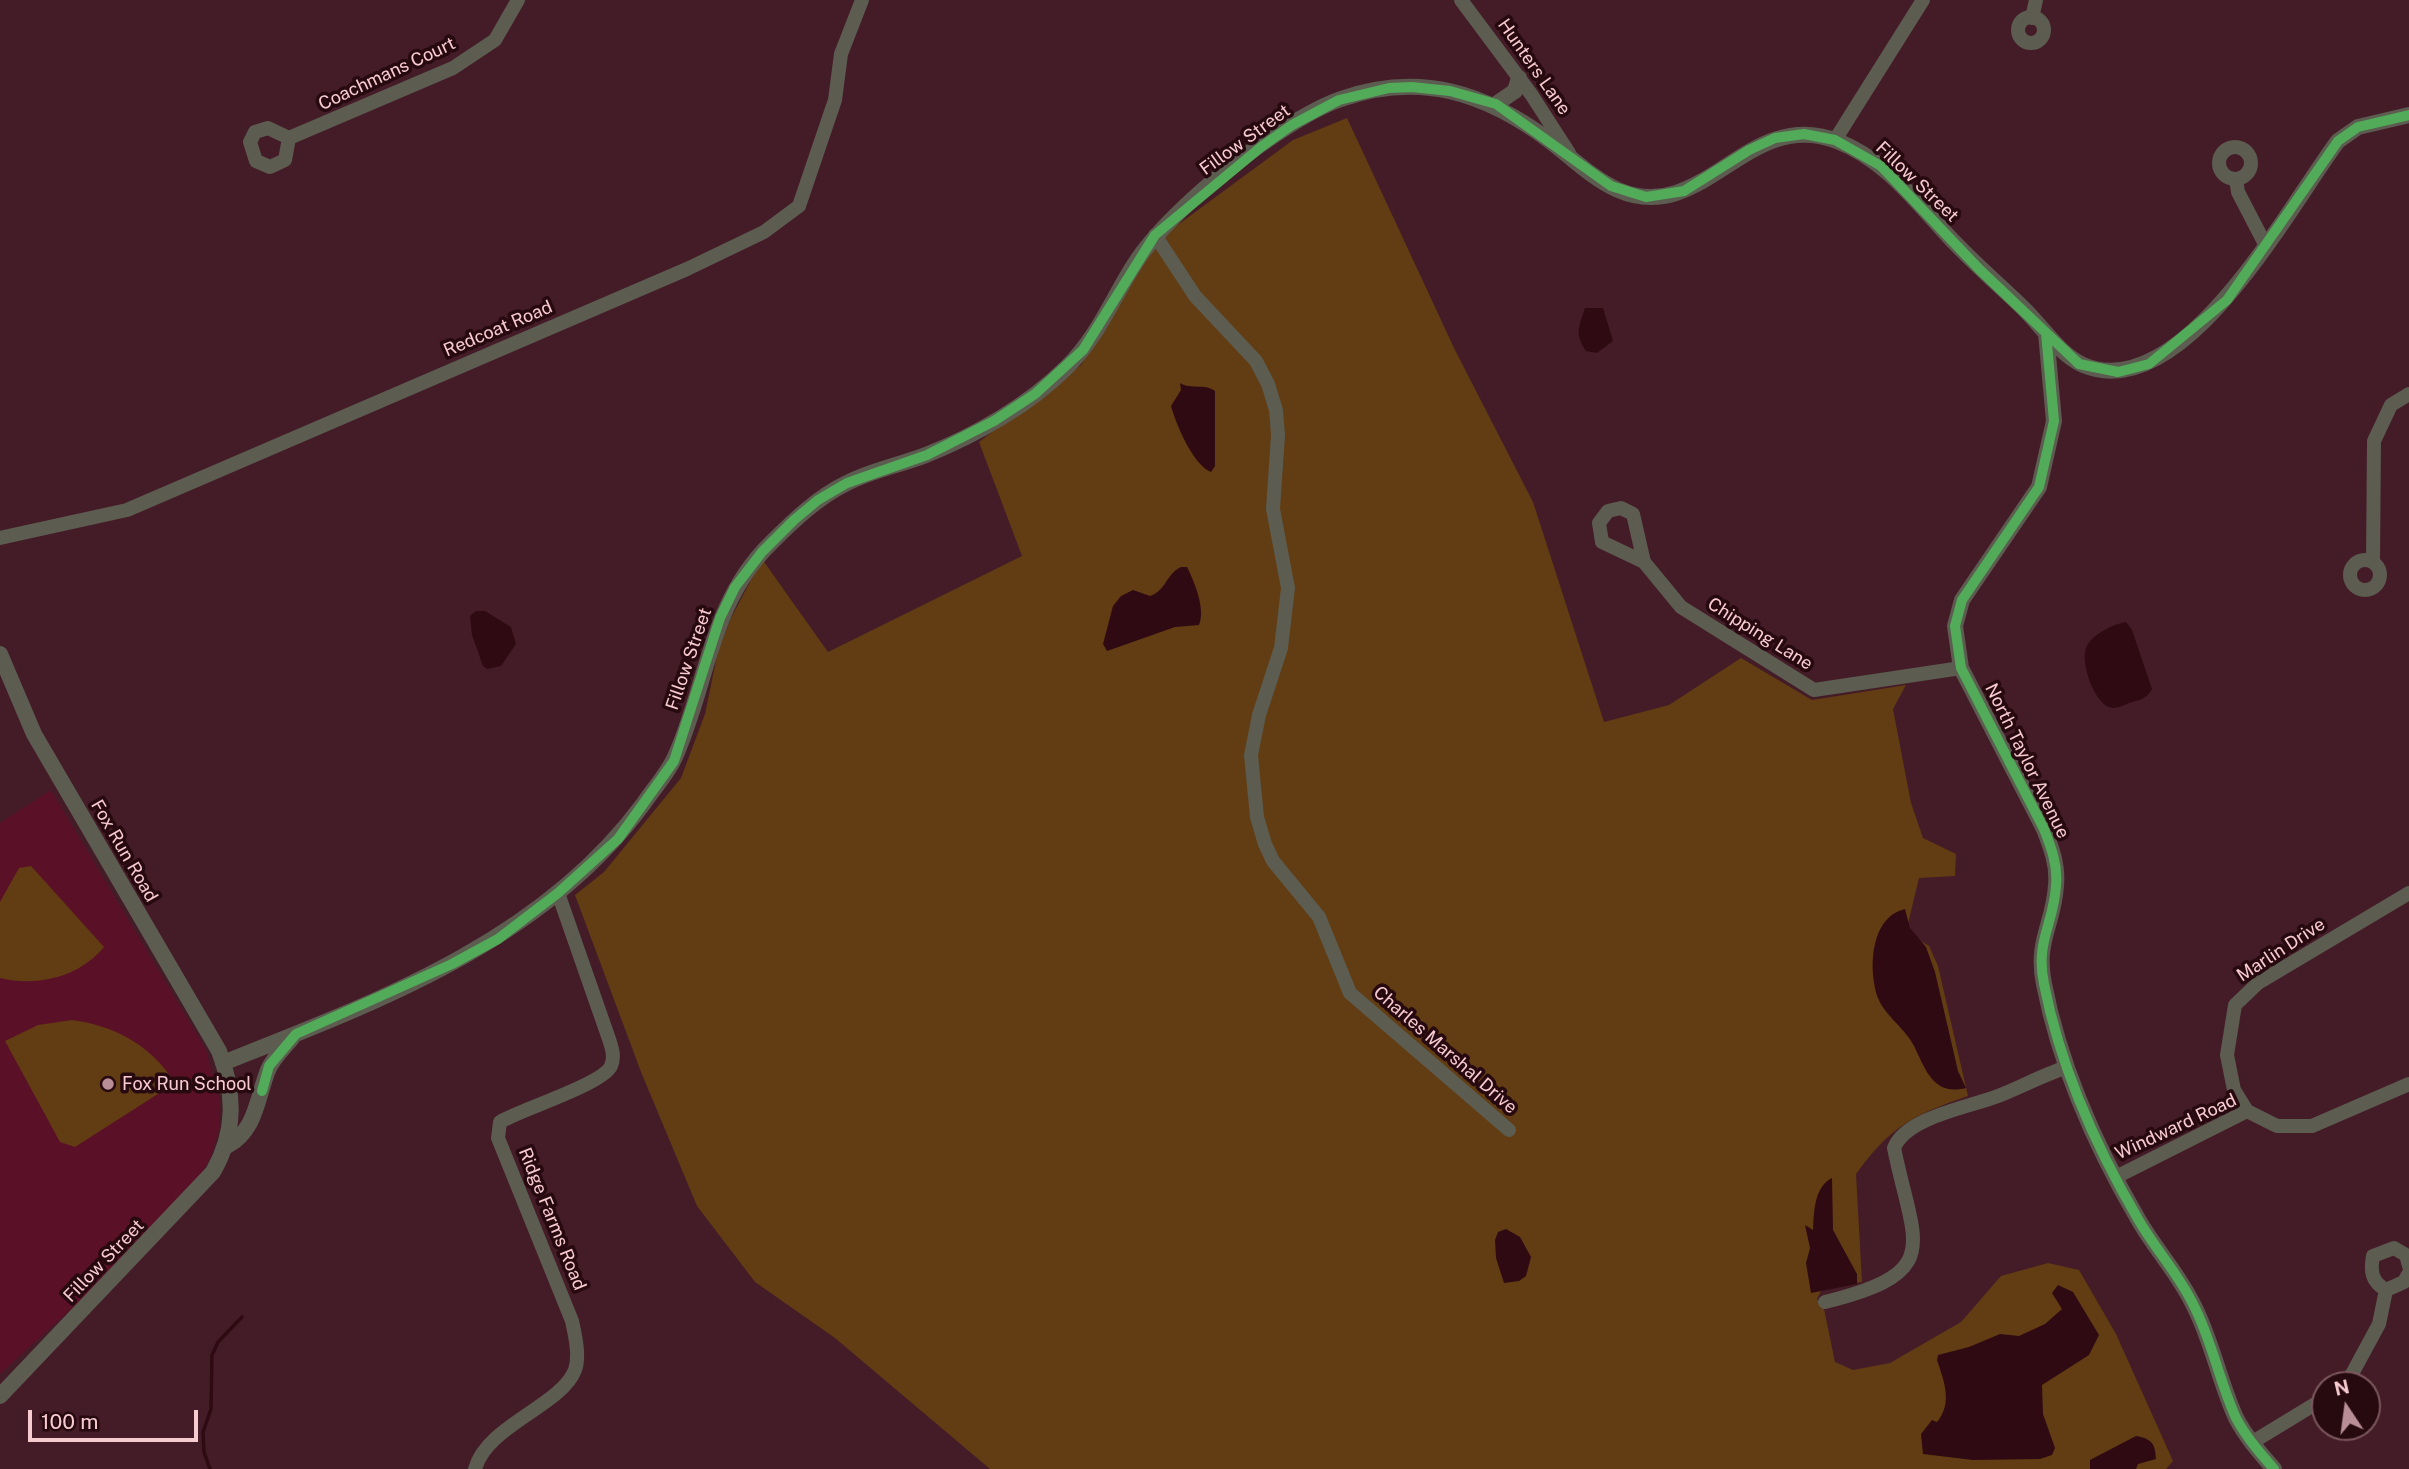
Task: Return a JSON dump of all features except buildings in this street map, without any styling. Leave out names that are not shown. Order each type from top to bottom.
[{"type":"street","name":"Coachmans Court","points":[[289,138],[453,68],[495,40],[517,0]]},
{"type":"street","name":"Redcoat Road","points":[[0,538],[127,510],[675,274],[764,232],[799,206],[835,100],[841,54],[862,0]]},
{"type":"street","name":"Hunters Lane","points":[[1461,0],[1519,78],[1572,158]]},
{"type":"street","points":[[1835,140],[1923,0]]},
{"type":"street","points":[[2032,18],[2036,0]]},
{"type":"street","points":[[1496,104],[1516,90],[1519,78]]},
{"type":"street","name":"Fillow Street","points":[[0,1396],[196,1194],[213,1172],[227,1146],[232,1099],[223,1063],[296,1034],[452,964],[498,939],[558,893],[618,839],[674,761],[720,618],[736,587],[762,552],[818,500],[847,483],[927,455],[994,421],[1035,394],[1083,350],[1155,235],[1261,147],[1292,125],[1339,100],[1389,88],[1412,87],[1450,92],[1496,104],[1623,192],[1660,197],[1694,186],[1749,150],[1774,138],[1804,134],[1835,140],[1881,166],[1980,270],[2079,364],[2118,372],[2149,364],[2227,300],[2338,141],[2358,127],[2409,115]]},
{"type":"street","points":[[2236,179],[2238,192],[2266,246]]},
{"type":"street","name":"Charles Marshal Drive","points":[[1155,235],[1195,296],[1256,361],[1268,384],[1276,410],[1278,435],[1273,509],[1288,588],[1281,648],[1258,715],[1251,755],[1257,817],[1265,844],[1273,862],[1319,917],[1350,993],[1509,1130]]},
{"type":"street","name":"North Taylor Avenue","points":[[2046,333],[2054,421],[2039,487],[1962,600],[1955,626],[1961,668],[2044,829],[2053,852],[2056,885],[2040,957],[2048,1001],[2067,1067],[2087,1118],[2138,1219],[2188,1294],[2206,1332],[2236,1418],[2251,1443],[2274,1469]]},
{"type":"street","points":[[2373,562],[2374,441],[2391,404],[2409,394]]},
{"type":"street","name":"Chipping Lane","points":[[1644,562],[1659,584],[1686,611],[1814,690],[1961,668]]},
{"type":"street","name":"Fox Run Road","points":[[0,654],[34,734],[223,1063]]},
{"type":"street","name":"Ridge Farms Road","points":[[475,1469],[479,1456],[488,1445],[564,1385],[576,1368],[572,1321],[498,1138],[500,1122],[519,1111],[602,1078],[611,1066],[613,1056],[610,1039],[558,893]]},
{"type":"street","name":"Marlin Drive","points":[[2247,1111],[2234,1090],[2227,1055],[2235,1005],[2258,983],[2409,893]]},
{"type":"street","name":"Fillow Street","points":[[227,1146],[239,1140],[247,1131],[269,1066],[296,1034]]},
{"type":"street","points":[[1825,1302],[1876,1288],[1894,1278],[1908,1263],[1913,1244],[1912,1219],[1894,1148],[1902,1136],[1948,1111],[1994,1098],[2067,1067]]},
{"type":"street","name":"Windward Road","points":[[2116,1177],[2247,1111],[2277,1126],[2312,1126],[2409,1084]]},
{"type":"street","points":[[232,1099],[261,1091]]},
{"type":"street","points":[[2386,1290],[2377,1285],[2370,1271],[2373,1256],[2394,1248],[2406,1255],[2409,1266]]},
{"type":"street","points":[[2386,1290],[2404,1282],[2409,1273]]},
{"type":"street","points":[[2354,1371],[2379,1324],[2386,1290]]},
{"type":"street","points":[[2251,1443],[2311,1407]]},
{"type":"shaded area","points":[[1347,118],[1455,350],[1533,502],[1604,722],[1669,705],[1741,658],[1812,700],[1906,685],[1893,709],[1911,803],[1923,838],[1956,854],[1955,876],[1919,878],[1906,932],[1929,946],[1938,966],[1968,1096],[1932,1109],[1892,1133],[1856,1174],[1862,1282],[1823,1287],[1817,1299],[1824,1309],[1835,1362],[1853,1370],[1890,1363],[1961,1322],[2001,1276],[2048,1263],[2079,1270],[2116,1334],[2173,1461],[2166,1469],[990,1469],[835,1338],[755,1282],[697,1206],[641,1072],[575,895],[604,872],[681,778],[705,714],[718,651],[731,618],[762,559],[828,652],[1022,556],[979,442],[1081,365],[1147,256],[1168,232],[1293,140]]},
{"type":"shaded area","points":[[1585,308],[1603,308],[1613,341],[1597,353],[1586,351],[1580,340],[1580,325]]},
{"type":"shaded area","points":[[1180,383],[1207,387],[1215,391],[1215,466],[1211,472],[1204,468],[1192,453],[1173,414],[1171,406],[1181,390]]},
{"type":"shaded area","points":[[1181,567],[1187,567],[1198,595],[1201,611],[1199,625],[1175,627],[1107,651],[1103,644],[1113,606],[1121,596],[1133,590],[1150,596],[1155,594]]},
{"type":"shaded area","points":[[476,611],[485,611],[511,627],[516,644],[501,666],[487,669],[483,666],[472,635],[470,616]]},
{"type":"shaded area","points":[[2126,622],[2132,630],[2152,689],[2142,699],[2113,708],[2100,700],[2090,683],[2085,664],[2086,648],[2097,635]]},
{"type":"shaded area","name":"Fox Run School","points":[[51,790],[206,1050],[219,1097],[220,1126],[211,1156],[198,1180],[82,1299],[0,1374],[0,823]]},
{"type":"shaded area","points":[[31,866],[104,947],[83,966],[57,977],[29,981],[0,978],[0,902],[19,868]]},
{"type":"shaded area","points":[[1905,909],[1910,928],[1926,947],[1935,972],[1958,1071],[1966,1088],[1946,1088],[1932,1079],[1910,1040],[1885,1011],[1878,998],[1873,960],[1878,933],[1893,914]]},
{"type":"shaded area","points":[[72,1020],[103,1027],[131,1040],[155,1058],[175,1083],[75,1147],[60,1142],[5,1041],[38,1025]]},
{"type":"shaded area","points":[[1832,1178],[1833,1230],[1857,1274],[1857,1284],[1811,1293],[1806,1263],[1810,1248],[1805,1225],[1813,1230],[1818,1194]]},
{"type":"shaded area","points":[[1506,1229],[1520,1237],[1531,1257],[1526,1276],[1519,1281],[1504,1283],[1496,1258],[1495,1240],[1498,1232]]},
{"type":"shaded area","points":[[2058,1285],[2073,1292],[2099,1335],[2089,1355],[2042,1385],[2043,1414],[2055,1448],[2052,1455],[2040,1459],[1973,1460],[1923,1454],[1921,1434],[1932,1420],[1937,1422],[1945,1407],[1946,1392],[1938,1355],[1969,1347],[2000,1334],[2019,1336],[2045,1324],[2062,1309],[2052,1293]]},
{"type":"shaded area","points":[[2136,1436],[2152,1443],[2156,1459],[2138,1464],[2136,1469],[2090,1469],[2090,1460]]},
{"type":"waterway","points":[[210,1469],[204,1452],[203,1432],[211,1409],[212,1355],[218,1342],[242,1317]]},
{"type":"cycle path","points":[[262,1091],[269,1066],[296,1034],[452,964],[498,939],[558,893],[618,839],[674,761],[720,618],[735,587],[762,552],[794,520],[818,500],[847,483],[927,455],[994,421],[1035,394],[1083,350],[1155,235],[1261,147],[1292,125],[1339,100],[1389,88],[1412,87],[1450,91],[1496,104],[1611,186],[1646,197],[1684,191],[1749,150],[1775,138],[1804,134],[1835,140],[1881,166],[1980,270],[2079,364],[2118,372],[2149,364],[2227,300],[2338,141],[2358,127],[2409,115]]},
{"type":"cycle path","points":[[2046,333],[2054,421],[2039,487],[1962,600],[1955,626],[1961,668],[2044,829],[2053,856],[2056,870],[2055,899],[2043,944],[2042,969],[2051,1015],[2081,1105],[2123,1192],[2193,1304],[2236,1418],[2274,1469]]},
{"type":"place","name":"Fox Run School","points":[[108,1084]]}]
